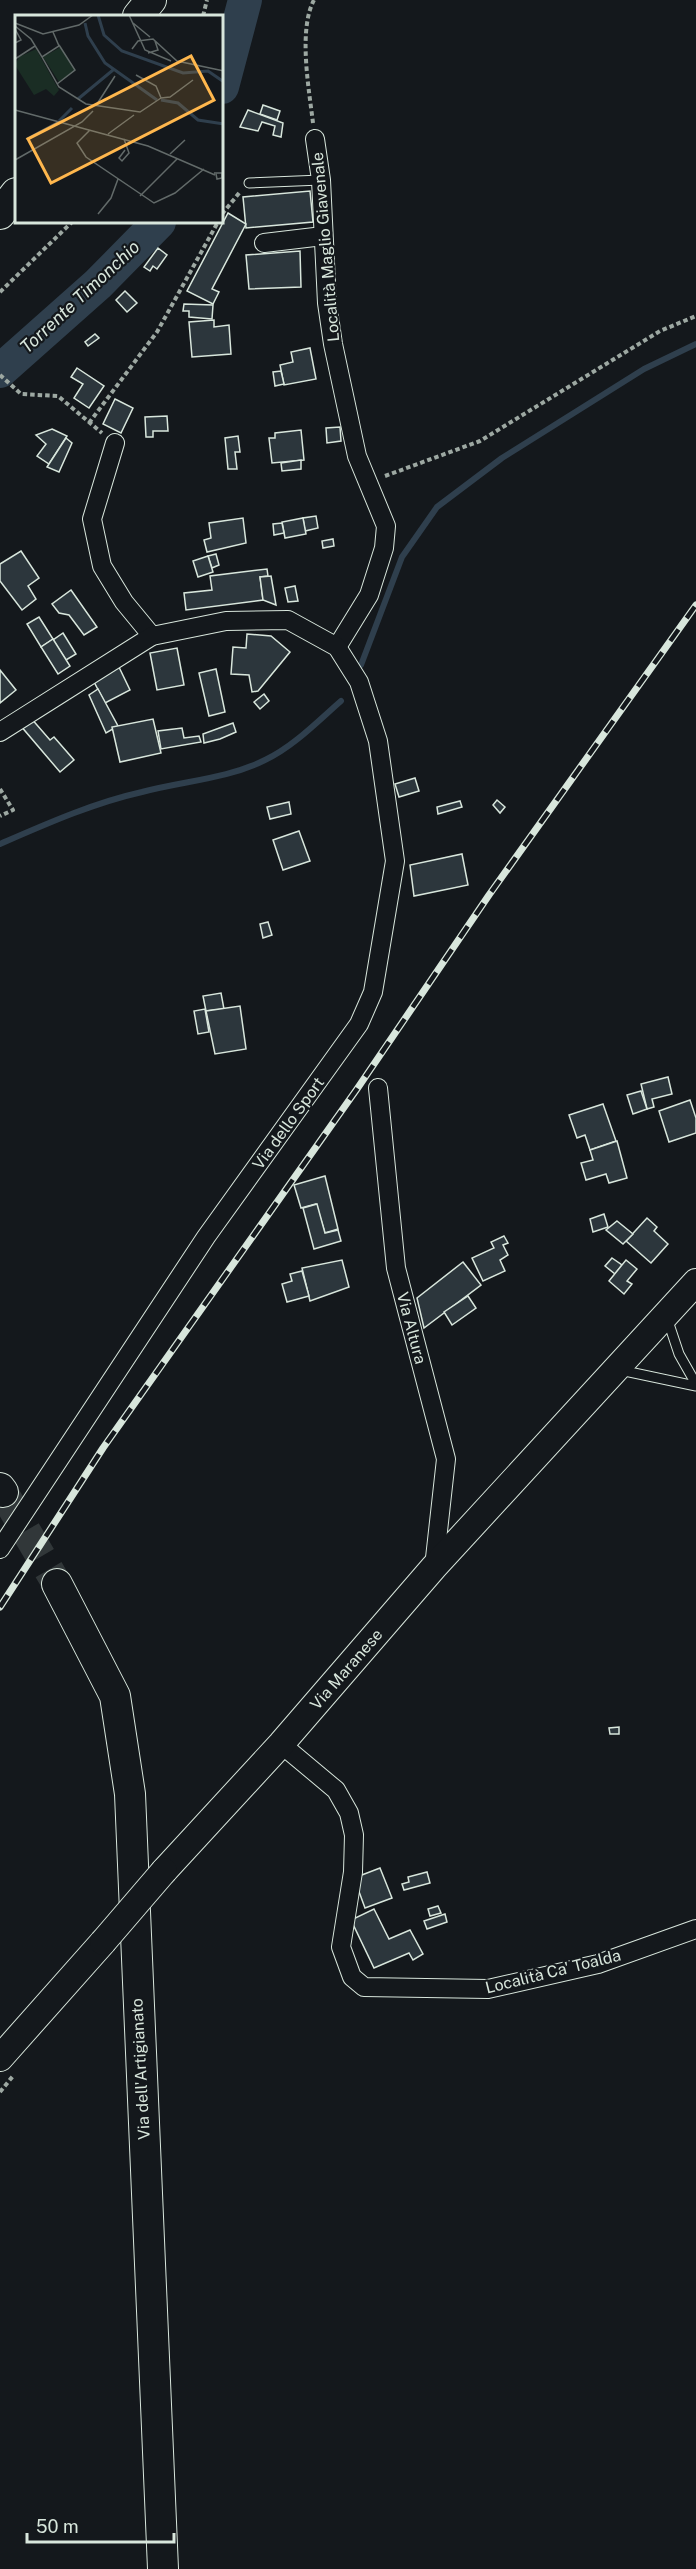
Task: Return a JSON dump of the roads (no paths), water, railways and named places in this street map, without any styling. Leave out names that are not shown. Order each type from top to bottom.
[{"type":"highway","points":[[0,187],[15,170]]},
{"type":"highway","points":[[0,214],[15,194]]},
{"type":"highway","name":"Via dell'Artigianato","points":[[57,1584],[115,1696],[130,1794],[163,2569]]},
{"type":"main road","name":"Via Maranese","points":[[0,2058],[164,1871],[281,1744],[434,1567],[696,1282]]},
{"type":"street","name":"Località Maglio Giavenale","points":[[315,139],[321,180],[327,303],[333,344],[349,422],[367,483],[386,526],[384,548],[369,595],[337,647]]},
{"type":"street","points":[[264,243],[323,236]]},
{"type":"street","points":[[115,443],[92,519],[102,567],[124,602],[152,636]]},
{"type":"street","points":[[0,732],[152,636],[226,621],[288,620],[337,647]]},
{"type":"street","name":"Via dello Sport","points":[[0,1549],[206,1237],[358,1024],[373,992],[395,861],[378,741],[359,682],[337,647]]},
{"type":"street","name":"Via Altura","points":[[378,1088],[396,1268],[446,1459],[434,1567]]},
{"type":"street","name":"Località Ca' Toalda","points":[[281,1744],[336,1790],[349,1813],[354,1835],[353,1872],[341,1947],[345,1964],[352,1977],[364,1987],[488,1989],[598,1964],[696,1929]]},
{"type":"lane","points":[[249,183],[321,180]]},
{"type":"lane","points":[[666,1316],[679,1354],[696,1385]]},
{"type":"lane","points":[[617,1369],[696,1385]]},
{"type":"waterway","name":"Torrente Timonchio","points":[[224,79],[245,0]]},
{"type":"waterway","name":"Torrente Timonchio","points":[[0,371],[98,284],[157,224]]},
{"type":"waterway","points":[[361,665],[402,557],[437,507],[502,458],[644,369],[696,344]]},
{"type":"waterway","points":[[0,844],[106,802],[157,788],[220,776],[265,760],[305,733],[341,701]]},
{"type":"tunnel","points":[[3,1492],[57,1584]]},
{"type":"railway","points":[[0,1607],[103,1448],[357,1089],[489,895],[696,605]]}]
